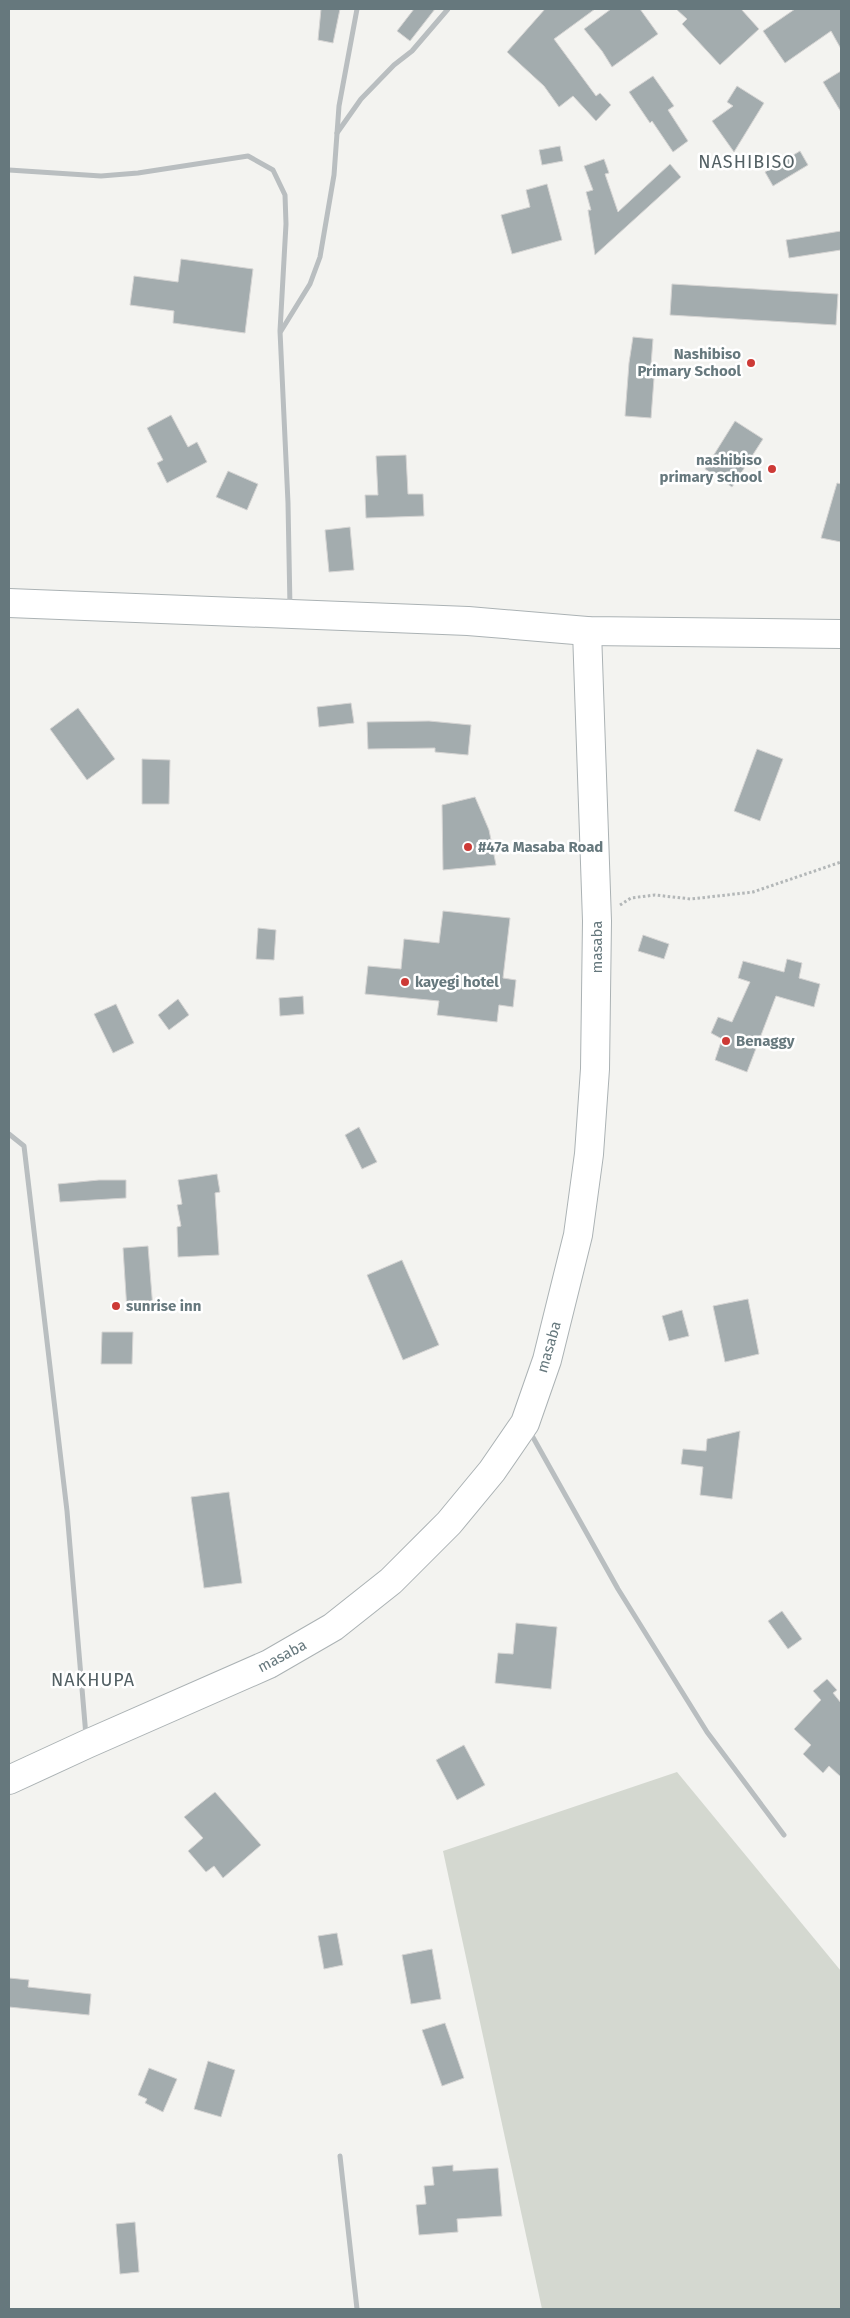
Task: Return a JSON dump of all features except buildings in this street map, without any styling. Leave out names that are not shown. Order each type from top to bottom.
[{"type":"street","points":[[280,332],[310,284],[320,257],[334,175],[339,106],[357,9]]},
{"type":"street","points":[[336,133],[361,99],[394,65],[412,52],[448,9]]},
{"type":"street","points":[[9,170],[101,176],[138,173],[248,156],[273,170],[285,194],[286,224],[280,332],[288,503],[290,614]]},
{"type":"street","points":[[9,603],[468,621],[587,631],[841,634]]},
{"type":"street","name":"masaba","points":[[9,1780],[269,1664],[333,1628],[391,1581],[449,1523],[492,1471],[525,1423],[547,1360],[578,1235],[589,1154],[595,1070],[597,921],[587,631]]},
{"type":"street","points":[[9,1134],[24,1146],[67,1511],[87,1744]]},
{"type":"street","points":[[525,1423],[618,1589],[707,1732],[784,1836]]},
{"type":"street","points":[[340,2156],[357,2309]]},
{"type":"path","points":[[597,921],[631,898],[655,895],[691,899],[753,892],[841,862]]},
{"type":"shaded area","points":[[677,1772],[841,1971],[841,2309],[542,2309],[443,1851]]},
{"type":"place","name":"Nashibiso Primary School","points":[[751,363]]},
{"type":"place","name":"nashibiso primary school","points":[[772,469]]},
{"type":"place","name":"#47a Masaba Road","points":[[468,847]]},
{"type":"place","name":"kayegi hotel","points":[[405,982]]},
{"type":"place","name":"Benaggy","points":[[726,1041]]},
{"type":"place","name":"sunrise inn","points":[[116,1306]]},
{"type":"district","name":"NASHIBISO","points":[[747,162]]},
{"type":"district","name":"NAKHUPA","points":[[93,1680]]}]
